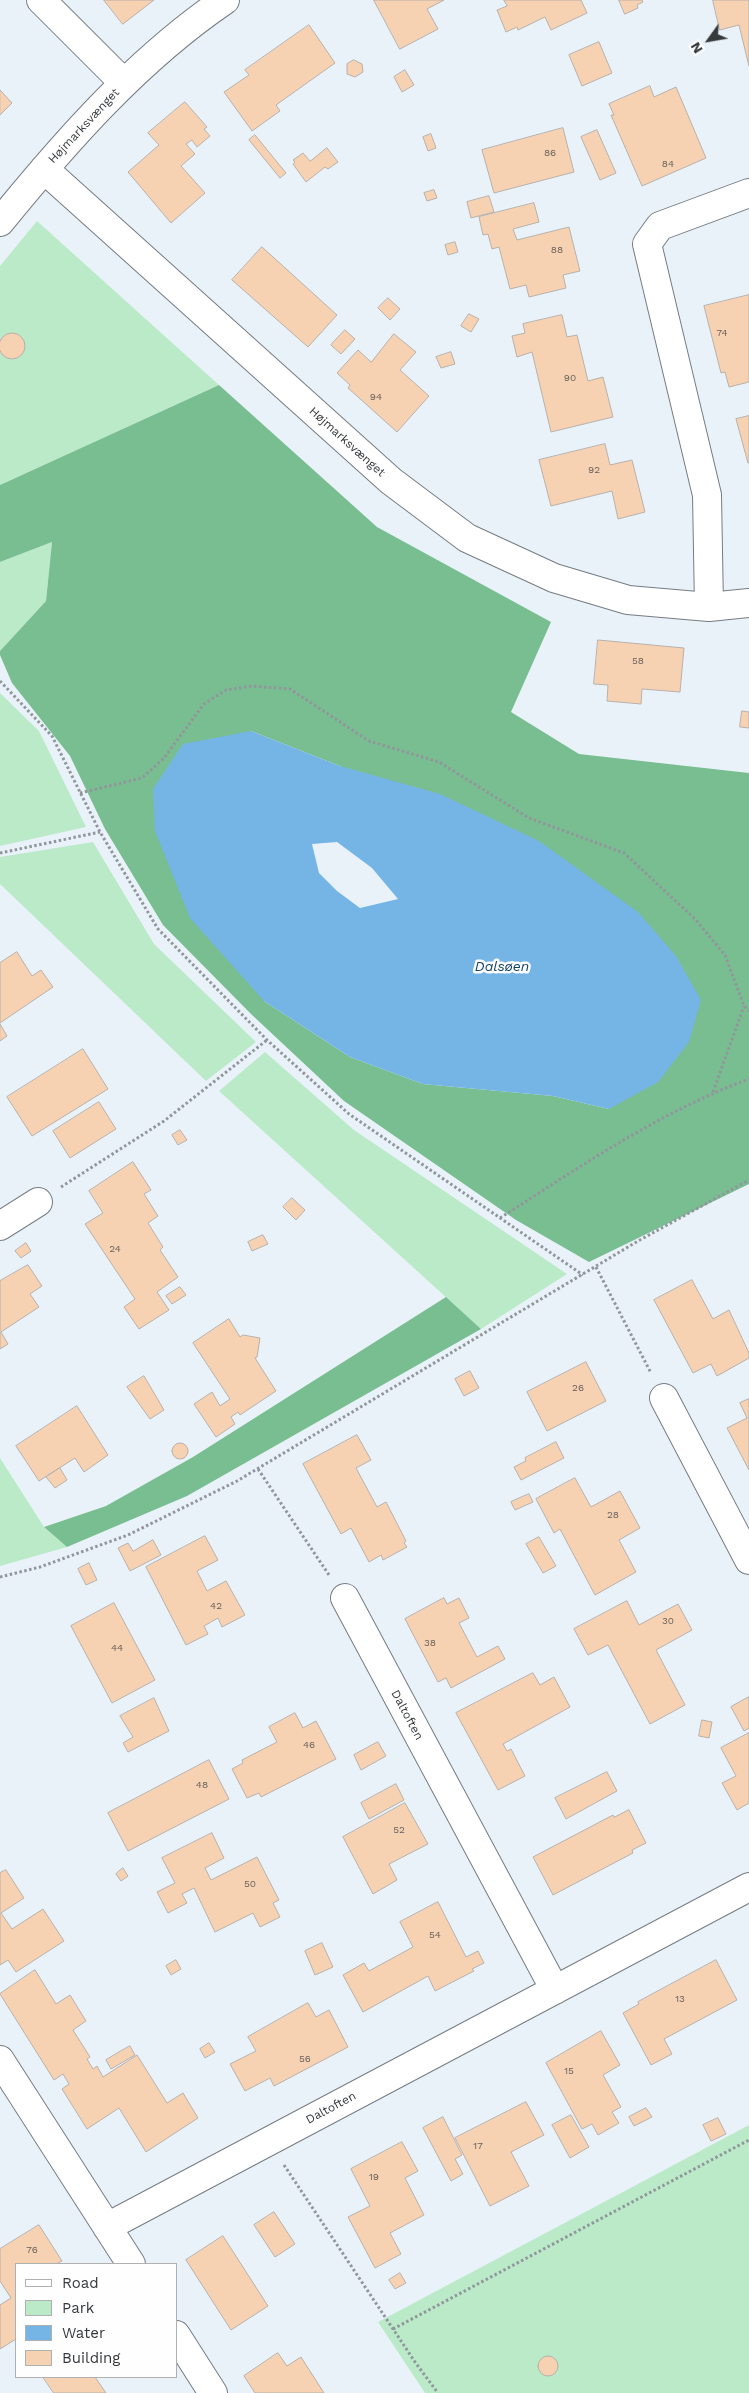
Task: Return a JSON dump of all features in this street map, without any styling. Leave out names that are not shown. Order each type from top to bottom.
[{"type":"street","name":"Højmarksvænget","points":[[41,0],[124,83]]},
{"type":"street","name":"Højmarksvænget","points":[[0,222],[44,169],[124,83],[200,17],[224,0]]},
{"type":"street","name":"Højmarksvænget","points":[[44,169],[391,481],[467,538],[554,578],[628,600],[709,607],[749,603]]},
{"type":"street","points":[[709,607],[707,495],[647,244],[660,226],[749,193]]},
{"type":"street","points":[[0,1226],[38,1202]]},
{"type":"street","points":[[664,1398],[749,1560]]},
{"type":"street","name":"Daltoften","points":[[345,1598],[555,1990]]},
{"type":"street","name":"Daltoften","points":[[107,2227],[749,1887]]},
{"type":"street","points":[[0,2060],[130,2263]]},
{"type":"street","points":[[178,2338],[213,2393]]},
{"type":"path","points":[[0,681],[52,736],[100,832],[158,928],[267,1040],[350,1114],[583,1275]]},
{"type":"path","points":[[80,793],[142,778],[164,758],[204,704],[226,690],[252,686],[290,689],[369,741],[439,762],[529,818],[624,853],[695,919],[725,955],[744,1006],[749,1011]]},
{"type":"path","points":[[0,853],[100,832]]},
{"type":"path","points":[[713,1092],[744,1006]]},
{"type":"path","points":[[38,1202],[164,1121],[267,1040]]},
{"type":"path","points":[[500,1218],[624,1139],[713,1092],[749,1079]]},
{"type":"path","points":[[0,1577],[40,1567],[128,1535],[258,1469],[638,1241],[749,1180]]},
{"type":"path","points":[[596,1267],[664,1398]]},
{"type":"path","points":[[258,1469],[345,1598]]},
{"type":"path","points":[[393,2329],[749,2140]]},
{"type":"path","points":[[268,2141],[393,2329],[438,2393]]},
{"type":"green space","points":[[37,221],[219,385],[0,485],[0,266]]},
{"type":"green space","points":[[219,385],[377,527],[551,622],[511,712],[579,754],[749,773],[749,1184],[589,1262],[516,1220],[344,1101],[251,1014],[163,925],[105,829],[70,756],[12,683],[0,651],[46,601],[52,542],[0,562],[0,485]],"holes":[[[251,731],[340,766],[609,1109],[553,1096],[423,1084],[350,1057],[264,1001]]]},
{"type":"green space","points":[[52,542],[46,601],[0,651],[0,562]]},
{"type":"green space","points":[[0,693],[39,731],[86,827],[0,846]]},
{"type":"green space","points":[[93,842],[154,944],[256,1042],[206,1081],[0,884],[0,857]]},
{"type":"green space","points":[[265,1052],[354,1130],[567,1274],[481,1329],[219,1091]]},
{"type":"green space","points":[[446,1297],[481,1329],[187,1496],[67,1547],[44,1527],[106,1506],[193,1457]]},
{"type":"green space","points":[[0,1458],[44,1527],[67,1547],[0,1566]]},
{"type":"green space","points":[[749,2125],[749,2393],[425,2393],[378,2322]]},
{"type":"water","name":"Dalsøen","points":[[251,731],[340,766],[440,794],[539,841],[638,912],[676,956],[701,1000],[689,1042],[658,1082],[609,1109],[553,1096],[423,1084],[350,1057],[264,1001],[190,918],[155,831],[153,789],[183,744]],"holes":[[[337,842],[372,868],[398,899],[360,908],[337,891],[319,873],[312,844]]]},
{"type":"building","points":[[104,0],[154,0],[123,24]]},
{"type":"building","points":[[374,0],[444,0],[427,9],[438,29],[400,49]]},
{"type":"building","points":[[504,0],[581,0],[587,13],[551,30],[545,17],[518,30],[517,27],[506,32],[497,10],[507,6]]},
{"type":"building","points":[[619,0],[642,0],[643,2],[637,5],[638,8],[625,14]]},
{"type":"building","points":[[713,0],[749,0],[749,66],[739,25],[720,30]]},
{"type":"building","points":[[309,25],[335,63],[276,105],[280,111],[252,131],[224,92],[249,75],[245,70]]},
{"type":"building","points":[[599,42],[612,73],[582,86],[569,55]]},
{"type":"building","points":[[354,60],[362,64],[363,72],[355,77],[347,74],[347,64]]},
{"type":"building","points":[[405,70],[414,85],[402,92],[394,77]]},
{"type":"building","points":[[650,86],[654,97],[676,87],[706,158],[642,186],[611,115],[614,115],[609,104]]},
{"type":"building","points":[[0,90],[12,103],[0,115]]},
{"type":"building","points":[[185,102],[207,127],[204,129],[210,136],[197,147],[192,140],[186,144],[195,154],[181,166],[205,193],[171,223],[128,172],[159,145],[148,133]]},
{"type":"building","points":[[563,128],[574,172],[494,193],[482,150]]},
{"type":"building","points":[[597,130],[616,173],[600,180],[581,137]]},
{"type":"building","points":[[431,134],[436,148],[428,151],[423,137]]},
{"type":"building","points":[[255,135],[286,173],[280,178],[249,140]]},
{"type":"building","points":[[327,148],[338,162],[328,169],[325,167],[306,182],[293,164],[295,162],[293,160],[303,153],[310,161]]},
{"type":"building","points":[[434,190],[437,198],[427,201],[424,193]]},
{"type":"building","points":[[489,196],[494,212],[471,218],[467,202]]},
{"type":"building","points":[[534,203],[539,222],[513,229],[517,240],[569,227],[580,271],[563,275],[566,288],[529,297],[526,285],[510,289],[499,247],[492,249],[488,234],[483,235],[479,217]]},
{"type":"building","points":[[455,242],[458,252],[448,255],[445,245]]},
{"type":"building","points":[[262,247],[337,315],[308,347],[232,280]]},
{"type":"building","points":[[749,295],[749,382],[729,387],[725,372],[721,373],[704,306]]},
{"type":"building","points":[[388,298],[400,309],[390,320],[378,308]]},
{"type":"building","points":[[469,314],[479,319],[471,332],[461,326]]},
{"type":"building","points":[[562,315],[567,337],[577,335],[588,381],[603,377],[613,417],[551,432],[532,352],[517,357],[512,336],[525,333],[523,324]]},
{"type":"building","points":[[345,330],[355,339],[341,354],[331,345]]},
{"type":"building","points":[[12,333],[21,337],[25,346],[21,355],[12,359],[3,355],[-1,346],[3,337]]},
{"type":"building","points":[[394,334],[416,352],[400,370],[429,396],[397,432],[348,388],[350,385],[337,373],[358,350],[371,362]]},
{"type":"building","points":[[451,352],[455,364],[441,368],[436,357]]},
{"type":"building","points":[[749,416],[749,463],[748,463],[736,419]]},
{"type":"building","points":[[605,444],[610,465],[632,460],[645,512],[618,519],[612,491],[551,506],[539,460]]},
{"type":"building","points":[[598,640],[684,648],[680,692],[642,689],[641,704],[607,701],[608,685],[594,684]]},
{"type":"building","points":[[742,711],[749,712],[749,728],[740,727]]},
{"type":"building","points":[[17,952],[32,976],[41,970],[53,987],[0,1023],[0,963]]},
{"type":"building","points":[[0,1024],[7,1036],[0,1041]]},
{"type":"building","points":[[83,1049],[108,1089],[32,1136],[7,1097]]},
{"type":"building","points":[[99,1102],[116,1129],[70,1158],[53,1131]]},
{"type":"building","points":[[180,1130],[187,1140],[178,1145],[172,1135]]},
{"type":"building","points":[[133,1162],[151,1190],[144,1194],[158,1216],[148,1223],[163,1247],[160,1250],[178,1277],[157,1292],[169,1310],[139,1329],[124,1307],[135,1299],[85,1224],[103,1213],[89,1191]]},
{"type":"building","points":[[292,1198],[305,1210],[296,1220],[283,1207]]},
{"type":"building","points":[[263,1235],[268,1244],[252,1251],[248,1242]]},
{"type":"building","points":[[26,1243],[31,1251],[21,1258],[15,1251]]},
{"type":"building","points":[[28,1265],[42,1286],[30,1294],[39,1307],[1,1332],[8,1344],[0,1349],[0,1281]]},
{"type":"building","points":[[692,1280],[713,1319],[729,1310],[749,1353],[749,1358],[717,1376],[711,1364],[693,1373],[654,1300]]},
{"type":"building","points":[[180,1287],[186,1295],[172,1304],[166,1296]]},
{"type":"building","points":[[229,1319],[240,1337],[243,1335],[260,1338],[257,1357],[255,1358],[276,1391],[240,1415],[238,1412],[231,1417],[235,1424],[216,1437],[194,1404],[212,1392],[220,1406],[230,1399],[193,1343]]},
{"type":"building","points":[[586,1362],[606,1401],[547,1431],[527,1392]]},
{"type":"building","points":[[470,1371],[479,1388],[464,1396],[455,1379]]},
{"type":"building","points":[[144,1376],[164,1410],[150,1419],[127,1387]]},
{"type":"building","points":[[749,1399],[749,1470],[727,1428],[747,1418],[740,1403]]},
{"type":"building","points":[[77,1406],[108,1455],[84,1472],[75,1458],[39,1481],[16,1446]]},
{"type":"building","points":[[357,1435],[371,1460],[356,1468],[377,1507],[386,1502],[406,1541],[404,1543],[407,1547],[383,1560],[381,1555],[369,1562],[351,1528],[341,1534],[303,1464]]},
{"type":"building","points":[[556,1442],[564,1458],[521,1480],[514,1467],[526,1461],[525,1458]]},
{"type":"building","points":[[180,1443],[186,1445],[188,1451],[186,1457],[180,1459],[174,1457],[172,1451],[174,1445]]},
{"type":"building","points":[[60,1468],[67,1480],[55,1488],[46,1477]]},
{"type":"building","points":[[575,1478],[591,1507],[620,1491],[640,1528],[619,1540],[636,1572],[595,1595],[560,1529],[554,1533],[536,1499]]},
{"type":"building","points":[[529,1494],[533,1502],[515,1510],[511,1502]]},
{"type":"building","points":[[205,1536],[218,1560],[197,1571],[207,1591],[226,1581],[245,1615],[222,1627],[218,1618],[204,1626],[208,1634],[186,1645],[146,1567]]},
{"type":"building","points":[[539,1537],[556,1566],[543,1573],[526,1544]]},
{"type":"building","points":[[153,1540],[161,1555],[130,1571],[118,1548],[128,1543],[133,1551]]},
{"type":"building","points":[[89,1563],[97,1580],[86,1585],[78,1569]]},
{"type":"building","points":[[444,1598],[447,1604],[459,1598],[469,1618],[459,1623],[477,1657],[498,1646],[505,1659],[451,1688],[446,1678],[438,1682],[405,1619]]},
{"type":"building","points":[[627,1601],[639,1625],[678,1604],[692,1630],[656,1650],[685,1705],[650,1724],[608,1645],[588,1655],[574,1629]]},
{"type":"building","points":[[114,1603],[155,1680],[112,1703],[71,1626]]},
{"type":"building","points":[[533,1673],[540,1685],[554,1677],[570,1707],[503,1744],[507,1751],[511,1749],[525,1776],[498,1790],[456,1713]]},
{"type":"building","points":[[749,1697],[749,1728],[744,1731],[731,1707]]},
{"type":"building","points":[[154,1698],[169,1731],[128,1752],[123,1743],[133,1737],[120,1716]]},
{"type":"building","points":[[295,1713],[303,1728],[316,1721],[336,1759],[261,1797],[259,1793],[247,1798],[232,1769],[243,1763],[242,1760],[277,1742],[269,1727]]},
{"type":"building","points":[[702,1720],[712,1722],[709,1738],[699,1736]]},
{"type":"building","points":[[749,1733],[749,1803],[737,1810],[722,1783],[736,1776],[721,1748]]},
{"type":"building","points":[[378,1742],[386,1756],[361,1770],[354,1755]]},
{"type":"building","points":[[209,1760],[229,1799],[128,1851],[108,1813]]},
{"type":"building","points":[[607,1772],[617,1791],[566,1819],[555,1798]]},
{"type":"building","points":[[396,1784],[404,1800],[369,1819],[361,1803]]},
{"type":"building","points":[[405,1803],[428,1844],[389,1864],[397,1880],[373,1894],[343,1837]]},
{"type":"building","points":[[629,1810],[646,1843],[632,1850],[633,1853],[553,1895],[533,1857],[613,1815],[614,1817]]},
{"type":"building","points":[[212,1833],[224,1858],[205,1868],[211,1880],[257,1857],[279,1900],[273,1903],[280,1917],[260,1927],[253,1913],[215,1932],[194,1888],[182,1894],[187,1903],[168,1913],[157,1892],[175,1883],[162,1858]]},
{"type":"building","points":[[123,1868],[128,1876],[121,1881],[116,1874]]},
{"type":"building","points":[[6,1870],[24,1898],[1,1913],[12,1929],[43,1909],[64,1941],[16,1972],[8,1960],[0,1965],[0,1873]]},
{"type":"building","points":[[438,1902],[466,1957],[478,1951],[484,1963],[472,1969],[474,1971],[435,1991],[428,1976],[363,2012],[343,1975],[364,1963],[369,1971],[413,1947],[400,1922]]},
{"type":"building","points":[[322,1943],[333,1967],[315,1975],[305,1951]]},
{"type":"building","points":[[176,1960],[181,1969],[171,1975],[166,1966]]},
{"type":"building","points":[[716,1960],[737,2000],[664,2039],[672,2054],[651,2065],[623,2013],[639,2004],[638,2002]]},
{"type":"building","points":[[35,1970],[56,2004],[70,1995],[86,2021],[73,2030],[90,2057],[87,2059],[93,2069],[97,2066],[103,2077],[137,2055],[167,2103],[183,2093],[198,2118],[146,2152],[119,2108],[87,2129],[62,2089],[69,2084],[63,2074],[54,2080],[0,1994]]},
{"type":"building","points":[[308,2003],[316,2017],[329,2010],[348,2047],[274,2086],[270,2078],[245,2091],[230,2064],[256,2051],[248,2037]]},
{"type":"building","points":[[601,2031],[620,2065],[603,2075],[621,2107],[612,2112],[619,2123],[598,2135],[592,2124],[582,2129],[546,2063]]},
{"type":"building","points":[[209,2043],[215,2052],[205,2058],[200,2049]]},
{"type":"building","points":[[130,2046],[135,2055],[111,2069],[106,2060]]},
{"type":"building","points":[[526,2102],[544,2135],[511,2152],[529,2186],[490,2206],[455,2138]]},
{"type":"building","points":[[646,2108],[652,2117],[634,2126],[629,2117]]},
{"type":"building","points":[[571,2115],[589,2147],[570,2158],[552,2125]]},
{"type":"building","points":[[443,2117],[462,2155],[455,2159],[463,2174],[451,2181],[423,2128]]},
{"type":"building","points":[[718,2118],[726,2134],[711,2141],[703,2125]]},
{"type":"building","points":[[402,2142],[418,2171],[405,2178],[424,2215],[390,2233],[401,2254],[375,2268],[348,2217],[370,2206],[351,2169]]},
{"type":"building","points":[[274,2212],[295,2244],[275,2257],[254,2225]]},
{"type":"building","points":[[39,2225],[62,2261],[58,2263],[15,2263],[15,2340],[0,2349],[0,2305],[11,2298],[0,2281],[0,2249]]},
{"type":"building","points":[[223,2236],[268,2306],[231,2330],[186,2260]]},
{"type":"building","points":[[400,2273],[406,2283],[395,2289],[389,2280]]},
{"type":"building","points":[[278,2353],[287,2366],[301,2357],[324,2393],[255,2393],[244,2376]]},
{"type":"building","points":[[548,2356],[555,2359],[558,2366],[555,2373],[548,2376],[541,2373],[538,2366],[541,2359]]},
{"type":"building","points":[[44,2378],[96,2378],[106,2393],[54,2393]]}]
